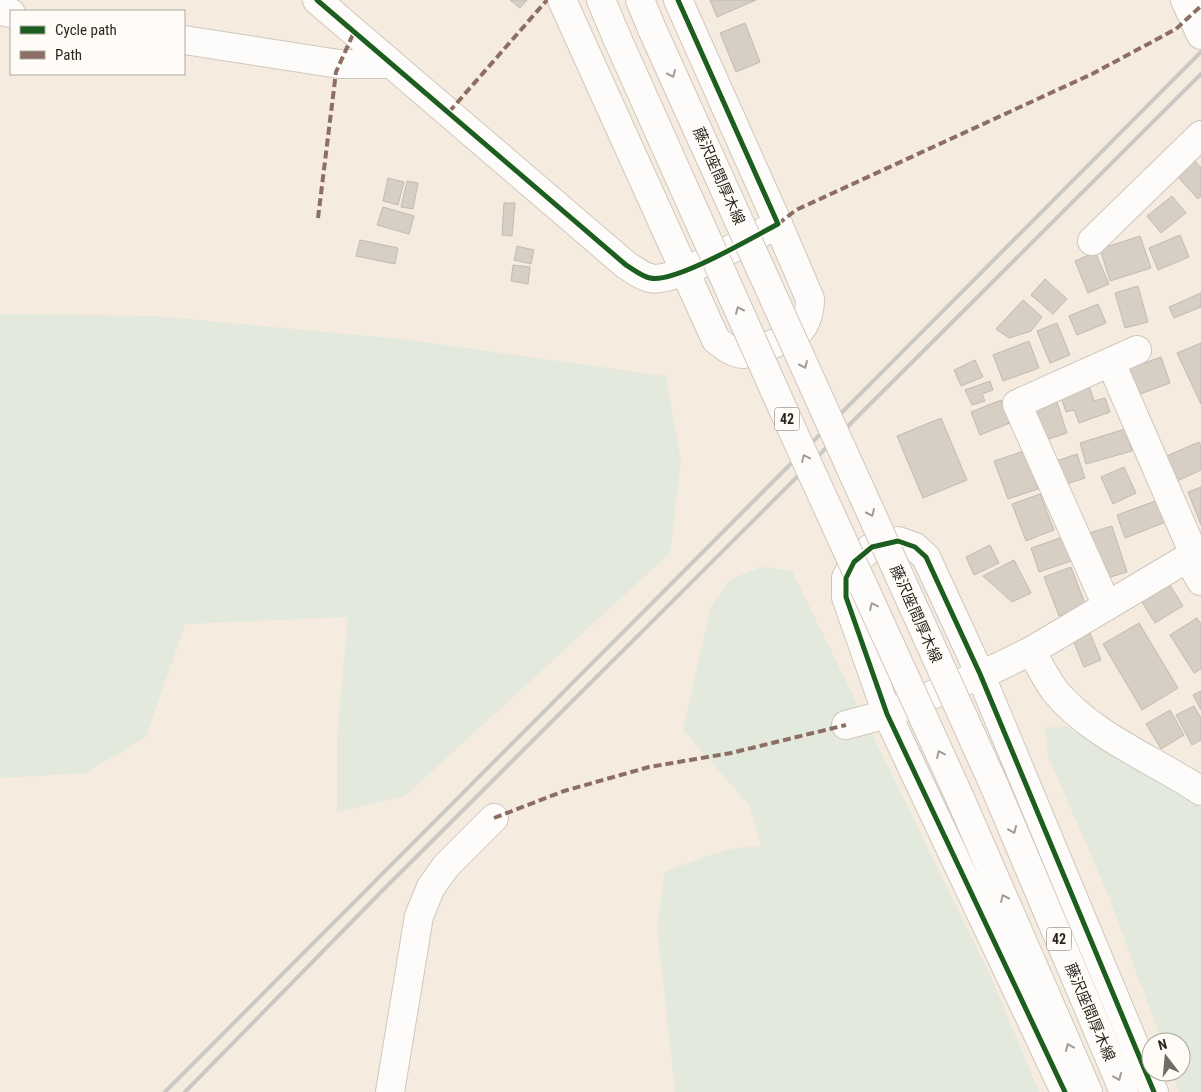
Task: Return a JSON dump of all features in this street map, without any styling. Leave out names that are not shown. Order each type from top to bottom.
[{"type":"street","points":[[317,0],[626,265],[651,278],[666,278],[685,272],[778,224]]},
{"type":"street","points":[[562,0],[716,340],[728,349],[744,354],[769,346],[799,332],[809,312],[810,299],[678,0]]},
{"type":"street","name":"42","points":[[601,0],[795,436],[960,798],[1088,1092]]},
{"type":"street","name":"藤沢座間厚木線","points":[[640,0],[994,786],[1124,1092]]},
{"type":"street","points":[[1185,2],[1201,35]]},
{"type":"street","points":[[185,40],[338,64],[391,64]]},
{"type":"street","points":[[1092,241],[1201,135]]},
{"type":"street","points":[[1107,606],[1018,404],[1138,350]]},
{"type":"street","points":[[1111,363],[1194,554],[1201,581]]},
{"type":"street","points":[[1065,1092],[887,714],[846,597],[846,578],[854,562],[872,547],[898,541],[916,547],[926,558],[980,674],[1154,1092]]},
{"type":"street","points":[[846,725],[887,714],[1031,651],[1194,554]]},
{"type":"street","points":[[1031,651],[1054,690],[1079,715],[1093,726],[1195,780]]},
{"type":"street","points":[[390,1092],[418,916],[431,887],[446,866],[494,818]]},
{"type":"shaded area","points":[[0,314],[155,316],[401,339],[666,376],[681,461],[670,553],[405,796],[337,812],[337,739],[348,617],[185,624],[146,737],[85,773],[0,778]]},
{"type":"shaded area","points":[[762,567],[792,571],[991,977],[1039,1092],[675,1092],[657,925],[665,871],[730,849],[761,846],[749,805],[683,730],[711,606],[731,579]]},
{"type":"shaded area","points":[[1066,726],[1201,805],[1201,1092],[1179,1092],[1176,1082],[1191,1082],[1191,1032],[1158,1032],[1108,894],[1048,756],[1045,728]]},
{"type":"building","points":[[510,0],[527,0],[520,8]]},
{"type":"building","points":[[710,0],[756,0],[717,17]]},
{"type":"building","points":[[745,23],[760,62],[736,72],[720,33]]},
{"type":"building","points":[[1194,160],[1201,168],[1201,196],[1198,199],[1177,176]]},
{"type":"building","points":[[388,178],[404,182],[398,205],[383,201]]},
{"type":"building","points":[[407,181],[418,183],[413,209],[401,207]]},
{"type":"building","points":[[1172,196],[1186,213],[1161,233],[1147,216]]},
{"type":"building","points":[[504,203],[515,203],[512,236],[502,235]]},
{"type":"building","points":[[383,207],[414,216],[409,234],[377,225]]},
{"type":"building","points":[[1180,235],[1189,257],[1158,270],[1149,248]]},
{"type":"building","points":[[1140,236],[1151,268],[1110,281],[1100,249]]},
{"type":"building","points":[[360,240],[398,248],[395,264],[356,256]]},
{"type":"building","points":[[517,246],[534,250],[531,264],[514,260]]},
{"type":"building","points":[[1095,252],[1109,284],[1088,293],[1075,261]]},
{"type":"building","points":[[513,265],[530,267],[528,284],[511,281]]},
{"type":"building","points":[[1045,279],[1067,299],[1053,314],[1031,295]]},
{"type":"building","points":[[1138,286],[1148,322],[1125,328],[1115,293]]},
{"type":"building","points":[[1201,293],[1201,307],[1174,318],[1169,307]]},
{"type":"building","points":[[1023,300],[1042,317],[1031,331],[1009,338],[996,329]]},
{"type":"building","points":[[1098,304],[1106,323],[1077,335],[1069,316]]},
{"type":"building","points":[[1057,323],[1070,355],[1050,363],[1037,331]]},
{"type":"building","points":[[1029,341],[1039,368],[1003,381],[993,355]]},
{"type":"building","points":[[1201,343],[1201,404],[1177,353]]},
{"type":"building","points":[[1161,357],[1170,383],[1135,396],[1125,370]]},
{"type":"building","points":[[975,360],[983,377],[961,386],[954,370]]},
{"type":"building","points":[[990,381],[993,390],[982,394],[985,401],[972,405],[965,390]]},
{"type":"building","points":[[1088,382],[1094,401],[1105,398],[1110,412],[1079,423],[1074,410],[1066,412],[1059,391]]},
{"type":"building","points":[[1055,396],[1067,433],[1037,443],[1025,406]]},
{"type":"building","points":[[1001,400],[1010,423],[980,435],[971,412]]},
{"type":"building","points":[[941,418],[967,480],[923,498],[897,436]]},
{"type":"building","points":[[1125,429],[1132,451],[1086,464],[1080,443]]},
{"type":"building","points":[[1199,442],[1201,446],[1201,470],[1173,483],[1162,458]]},
{"type":"building","points":[[1024,451],[1038,489],[1008,499],[994,461]]},
{"type":"building","points":[[1077,454],[1085,478],[1058,487],[1050,463]]},
{"type":"building","points":[[1124,467],[1136,493],[1113,504],[1101,477]]},
{"type":"building","points":[[1201,487],[1201,525],[1188,492]]},
{"type":"building","points":[[1040,494],[1054,530],[1026,541],[1012,504]]},
{"type":"building","points":[[1158,500],[1166,522],[1125,538],[1117,515]]},
{"type":"building","points":[[1112,526],[1127,572],[1104,579],[1089,533]]},
{"type":"building","points":[[1063,537],[1071,561],[1039,572],[1031,548]]},
{"type":"building","points":[[990,545],[999,563],[974,575],[966,557]]},
{"type":"building","points":[[1014,560],[1031,593],[1012,602],[983,576]]},
{"type":"building","points":[[1071,567],[1086,606],[1059,616],[1044,577]]},
{"type":"building","points":[[1165,577],[1183,606],[1155,623],[1137,594]]},
{"type":"building","points":[[1197,618],[1201,624],[1201,669],[1194,673],[1170,635]]},
{"type":"building","points":[[1139,623],[1178,688],[1142,710],[1103,644]]},
{"type":"building","points":[[1090,633],[1101,660],[1084,667],[1073,640]]},
{"type":"building","points":[[1201,691],[1201,710],[1193,695]]},
{"type":"building","points":[[1194,706],[1201,718],[1201,740],[1192,745],[1176,715]]},
{"type":"building","points":[[1170,710],[1184,735],[1161,749],[1146,724]]},
{"type":"railway","points":[[165,1092],[1201,52]]},
{"type":"railway","points":[[185,1092],[382,891],[1201,74]]},
{"type":"marked path","points":[[449,112],[547,0]]},
{"type":"marked path","points":[[778,224],[796,210],[1092,74],[1176,29],[1201,6]]},
{"type":"marked path","points":[[318,218],[336,72],[354,32]]},
{"type":"marked path","points":[[494,818],[564,791],[649,767],[731,753],[846,725]]},
{"type":"cycle path","points":[[317,0],[626,265],[650,278],[661,278],[694,267],[778,224],[678,0]]},
{"type":"cycle path","points":[[1065,1092],[887,714],[846,597],[846,578],[854,562],[872,547],[898,541],[915,547],[926,557],[980,674],[1154,1092]]}]
